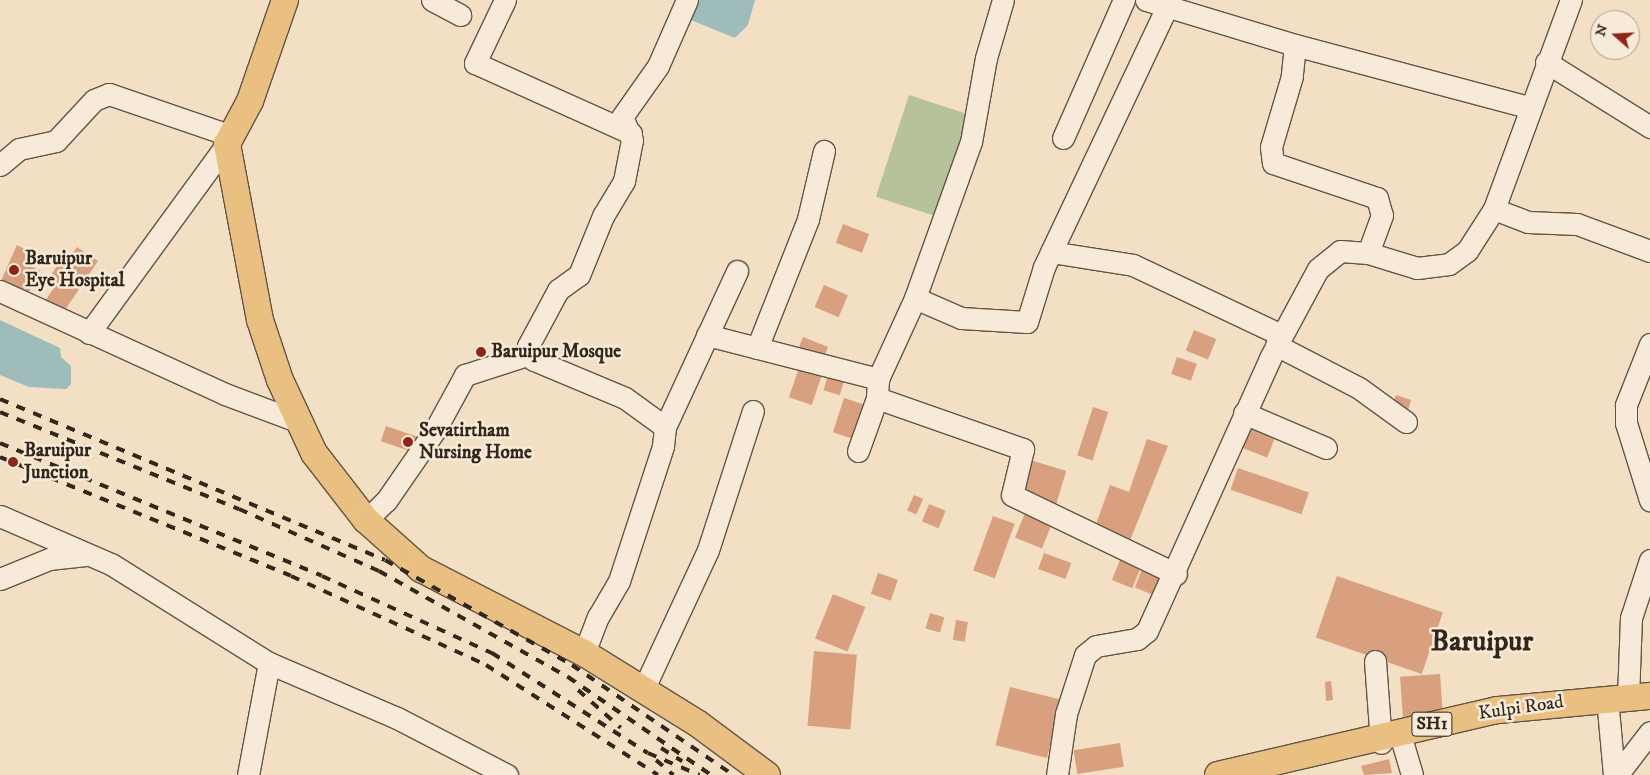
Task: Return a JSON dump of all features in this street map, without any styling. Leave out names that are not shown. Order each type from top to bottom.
[{"type":"main road","points":[[285,0],[250,101],[228,140],[260,320],[297,421],[324,467],[366,520],[421,569],[584,653],[643,690],[767,775]]},
{"type":"main road","name":"Kulpi Road","points":[[1218,775],[1537,703],[1629,697]]},
{"type":"street","points":[[432,0],[460,15]]},
{"type":"street","points":[[505,0],[475,63],[630,134]]},
{"type":"street","points":[[527,355],[533,331],[554,296],[580,275],[603,216],[624,181],[630,134],[622,122],[624,112],[658,66],[687,0]]},
{"type":"street","points":[[858,452],[877,388],[915,298],[971,142],[986,58],[1003,0]]},
{"type":"street","points":[[1063,138],[1124,0]]},
{"type":"street","points":[[1146,0],[1169,3],[1295,45],[1531,108]]},
{"type":"street","points":[[1057,775],[1066,714],[1086,655],[1096,646],[1137,639],[1147,631],[1176,574],[1244,413],[1278,340],[1329,257],[1340,250],[1368,253],[1417,268],[1449,264],[1468,251],[1494,209],[1546,62],[1571,0]]},
{"type":"street","points":[[915,298],[961,318],[1027,322],[1051,252],[1169,3]]},
{"type":"street","points":[[1295,45],[1292,76],[1270,146],[1273,164],[1377,198],[1382,215],[1368,253]]},
{"type":"street","points":[[1546,62],[1650,127]]},
{"type":"street","points":[[0,165],[19,149],[56,140],[94,100],[109,94],[228,140],[89,332]]},
{"type":"street","points":[[757,348],[808,220],[824,151]]},
{"type":"street","points":[[1494,209],[1528,222],[1577,224],[1650,251]]},
{"type":"street","points":[[1051,252],[1139,267],[1278,340],[1359,388],[1406,422]]},
{"type":"street","points":[[584,653],[598,617],[619,581],[665,427],[737,271]]},
{"type":"street","points":[[0,291],[89,332],[297,421]]},
{"type":"street","points":[[707,335],[757,348],[877,388],[1023,449],[1012,495],[1176,574]]},
{"type":"street","points":[[1650,344],[1626,405],[1626,423],[1650,500]]},
{"type":"street","points":[[366,520],[386,501],[435,430],[465,375],[527,355],[625,398],[665,427]]},
{"type":"street","points":[[643,690],[708,550],[753,411]]},
{"type":"street","points":[[1244,413],[1326,448]]},
{"type":"street","points":[[0,516],[93,555],[269,663],[388,714],[508,775]]},
{"type":"street","points":[[0,579],[49,559],[93,555]]},
{"type":"street","points":[[1615,775],[1629,697],[1631,618],[1649,565]]},
{"type":"street","points":[[1375,661],[1387,736],[1412,775]]},
{"type":"street","points":[[248,775],[269,663]]},
{"type":"street","points":[[1615,775],[1650,732]]},
{"type":"green space","points":[[909,95],[973,116],[940,217],[876,197]]},
{"type":"water","points":[[694,0],[755,0],[748,25],[735,38],[686,18]]},
{"type":"water","points":[[0,320],[60,348],[61,357],[71,366],[71,384],[66,389],[29,387],[0,375]]},
{"type":"building","points":[[843,224],[869,234],[862,253],[836,243]]},
{"type":"building","points":[[17,245],[31,252],[25,263],[40,271],[26,297],[0,283]]},
{"type":"building","points":[[77,247],[98,261],[61,316],[43,304],[57,283],[49,278],[63,257],[68,260]]},
{"type":"building","points":[[824,285],[848,295],[839,317],[815,307]]},
{"type":"building","points":[[1194,330],[1216,339],[1208,359],[1186,350]]},
{"type":"building","points":[[803,337],[828,347],[821,365],[796,355]]},
{"type":"building","points":[[1177,357],[1197,364],[1191,381],[1171,374]]},
{"type":"building","points":[[799,368],[822,376],[812,405],[789,397]]},
{"type":"building","points":[[829,372],[845,377],[840,395],[823,390]]},
{"type":"building","points":[[1396,395],[1411,400],[1407,413],[1392,408]]},
{"type":"building","points":[[844,398],[868,406],[857,440],[833,432]]},
{"type":"building","points":[[1093,407],[1108,412],[1092,460],[1077,456]]},
{"type":"building","points":[[386,426],[420,438],[415,453],[381,441]]},
{"type":"building","points":[[1249,427],[1275,437],[1267,458],[1241,448]]},
{"type":"building","points":[[1147,439],[1168,446],[1129,543],[1094,530],[1110,485],[1129,492]]},
{"type":"building","points":[[1027,459],[1066,471],[1056,504],[1017,492]]},
{"type":"building","points":[[1238,468],[1309,492],[1301,514],[1231,490]]},
{"type":"building","points":[[914,495],[923,499],[916,515],[907,511]]},
{"type":"building","points":[[929,504],[946,511],[939,528],[922,522]]},
{"type":"building","points":[[1027,508],[1054,519],[1042,549],[1015,538]]},
{"type":"building","points":[[993,516],[1015,524],[995,578],[973,571]]},
{"type":"building","points":[[1044,553],[1071,563],[1065,579],[1038,569]]},
{"type":"building","points":[[1122,555],[1142,563],[1132,588],[1112,580]]},
{"type":"building","points":[[1143,567],[1163,575],[1155,596],[1135,587]]},
{"type":"building","points":[[878,573],[898,580],[891,601],[871,594]]},
{"type":"building","points":[[1337,576],[1443,612],[1422,674],[1316,637]]},
{"type":"building","points":[[833,594],[865,607],[847,652],[815,639]]},
{"type":"building","points":[[930,613],[944,617],[940,633],[926,628]]},
{"type":"building","points":[[956,620],[968,622],[965,642],[953,640]]},
{"type":"building","points":[[814,651],[857,655],[850,729],[807,726]]},
{"type":"building","points":[[1440,674],[1443,714],[1403,717],[1400,677]]},
{"type":"building","points":[[1331,681],[1333,700],[1326,701],[1325,682]]},
{"type":"building","points":[[1010,687],[1061,700],[1047,758],[995,745]]},
{"type":"building","points":[[1120,743],[1124,767],[1077,774],[1074,750]]},
{"type":"building","points":[[1389,759],[1392,773],[1364,775],[1361,766]]},
{"type":"railway","points":[[0,399],[385,560],[572,665],[733,775]]},
{"type":"railway","points":[[0,412],[239,509],[379,571],[568,677],[711,775]]},
{"type":"railway","points":[[0,443],[322,576],[492,653],[648,753],[699,775]]},
{"type":"railway","points":[[0,457],[291,576],[486,665],[658,775]]},
{"type":"railway","points":[[578,690],[621,728]]},
{"type":"railway","points":[[661,748],[682,761]]},
{"type":"railway","points":[[656,760],[673,775]]},
{"type":"place","name":"Baruipur Eye Hospital","points":[[14,270]]},
{"type":"place","name":"Baruipur Mosque","points":[[481,352]]},
{"type":"place","name":"Sevatirtham Nursing Home","points":[[408,442]]},
{"type":"place","name":"Baruipur Junction","points":[[13,462]]},
{"type":"district","name":"Baruipur","points":[[1482,643]]}]
